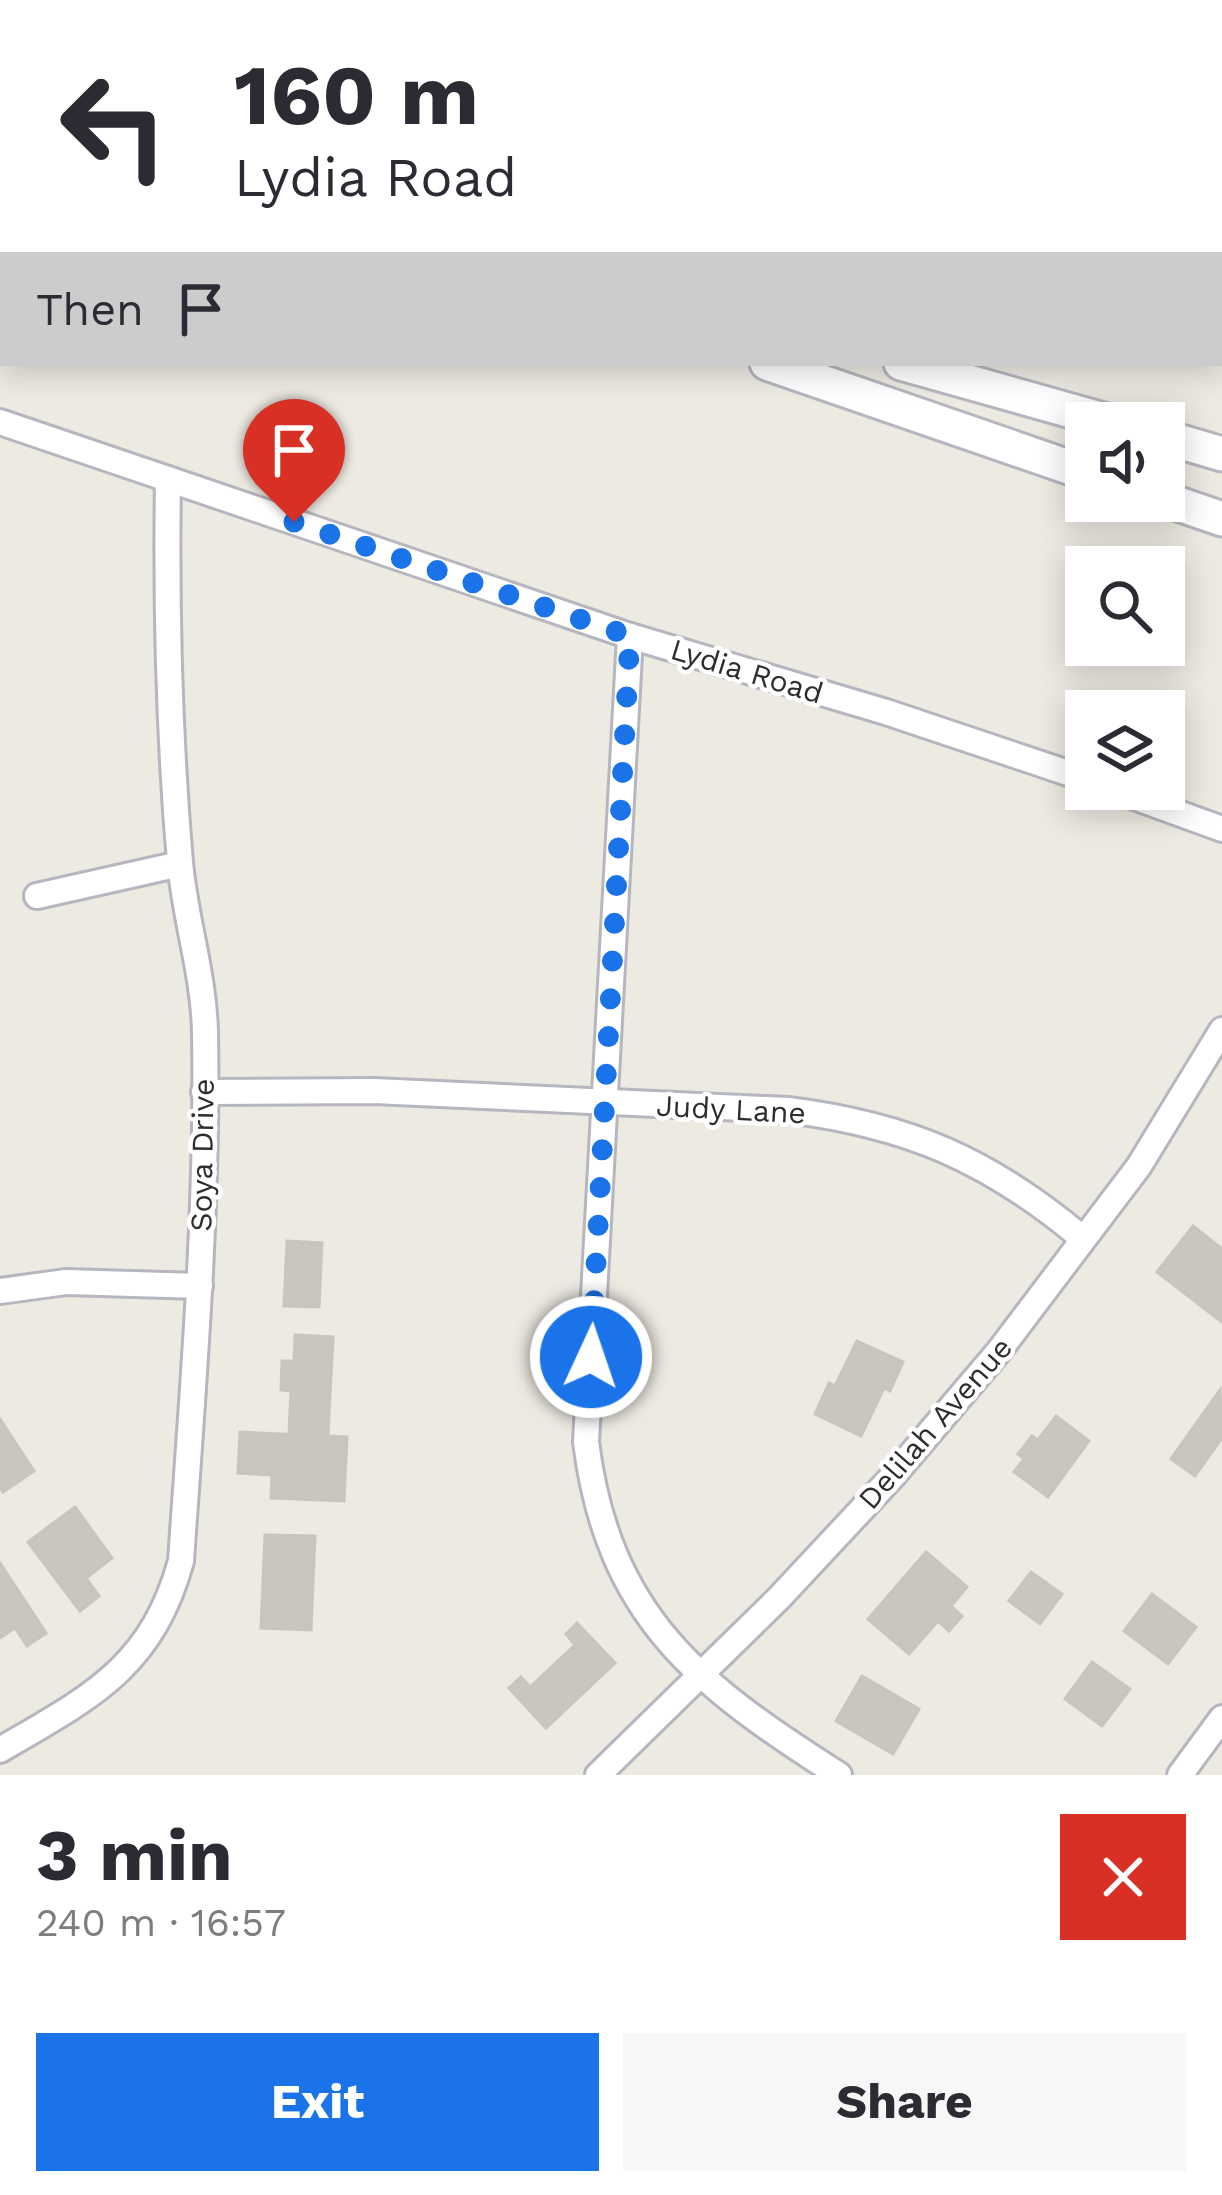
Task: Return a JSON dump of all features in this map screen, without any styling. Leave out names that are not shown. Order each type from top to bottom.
[{"type":"main road","points":[[775,366],[1065,466]]},
{"type":"main road","points":[[912,366],[1065,409]]},
{"type":"main road","points":[[1185,443],[1222,454]]},
{"type":"main road","points":[[1185,506],[1222,519]]},
{"type":"street","name":"Lydia Road","points":[[0,422],[630,636],[886,712],[1065,772]]},
{"type":"street","name":"Soya Drive","points":[[0,1750],[111,1680],[155,1631],[181,1562],[200,1286],[205,1029],[199,962],[180,865],[169,670],[168,479]]},
{"type":"street","points":[[630,636],[586,1442],[591,1482],[618,1567],[647,1616],[702,1677],[747,1717],[838,1775]]},
{"type":"street","points":[[1170,810],[1222,829]]},
{"type":"street","points":[[37,896],[180,865]]},
{"type":"street","name":"Delilah Avenue","points":[[598,1775],[702,1677],[1000,1351],[1139,1166],[1222,1030]]},
{"type":"street","name":"Judy Lane","points":[[204,1092],[374,1091],[788,1110],[892,1128],[989,1169],[1082,1238]]},
{"type":"street","points":[[0,1291],[66,1282],[200,1286]]},
{"type":"street","points":[[1180,1775],[1222,1718]]},
{"type":"building","points":[[1193,1226],[1222,1249],[1222,1322],[1157,1272]]},
{"type":"building","points":[[287,1241],[322,1243],[319,1307],[284,1306]]},
{"type":"building","points":[[295,1335],[333,1337],[328,1434],[289,1432],[291,1391],[281,1390],[282,1361],[294,1361]]},
{"type":"building","points":[[857,1341],[903,1362],[890,1391],[884,1388],[861,1436],[815,1414]]},
{"type":"building","points":[[1220,1390],[1222,1438],[1195,1476],[1171,1459]]},
{"type":"building","points":[[1056,1416],[1089,1441],[1048,1497],[1014,1472],[1024,1459],[1018,1454],[1032,1436],[1038,1440]]},
{"type":"building","points":[[0,1419],[34,1471],[3,1492],[0,1487]]},
{"type":"building","points":[[240,1432],[347,1437],[344,1501],[271,1498],[272,1475],[238,1473]]},
{"type":"building","points":[[75,1507],[112,1558],[86,1578],[99,1596],[80,1611],[28,1542]]},
{"type":"building","points":[[265,1535],[315,1536],[311,1630],[261,1628]]},
{"type":"building","points":[[926,1552],[967,1587],[951,1606],[962,1616],[949,1631],[938,1621],[909,1654],[868,1619]]},
{"type":"building","points":[[0,1563],[46,1633],[27,1646],[15,1628],[0,1638]]},
{"type":"building","points":[[1031,1572],[1062,1594],[1040,1624],[1009,1601]]},
{"type":"building","points":[[1152,1594],[1196,1627],[1168,1664],[1124,1631]]},
{"type":"building","points":[[577,1623],[615,1663],[546,1728],[509,1688],[521,1677],[530,1687],[575,1645],[566,1634]]},
{"type":"building","points":[[1092,1662],[1130,1689],[1102,1726],[1065,1699]]},
{"type":"building","points":[[862,1676],[919,1709],[893,1754],[836,1721]]},
{"type":"route","points":[[294,522],[630,636],[591,1357]]}]
